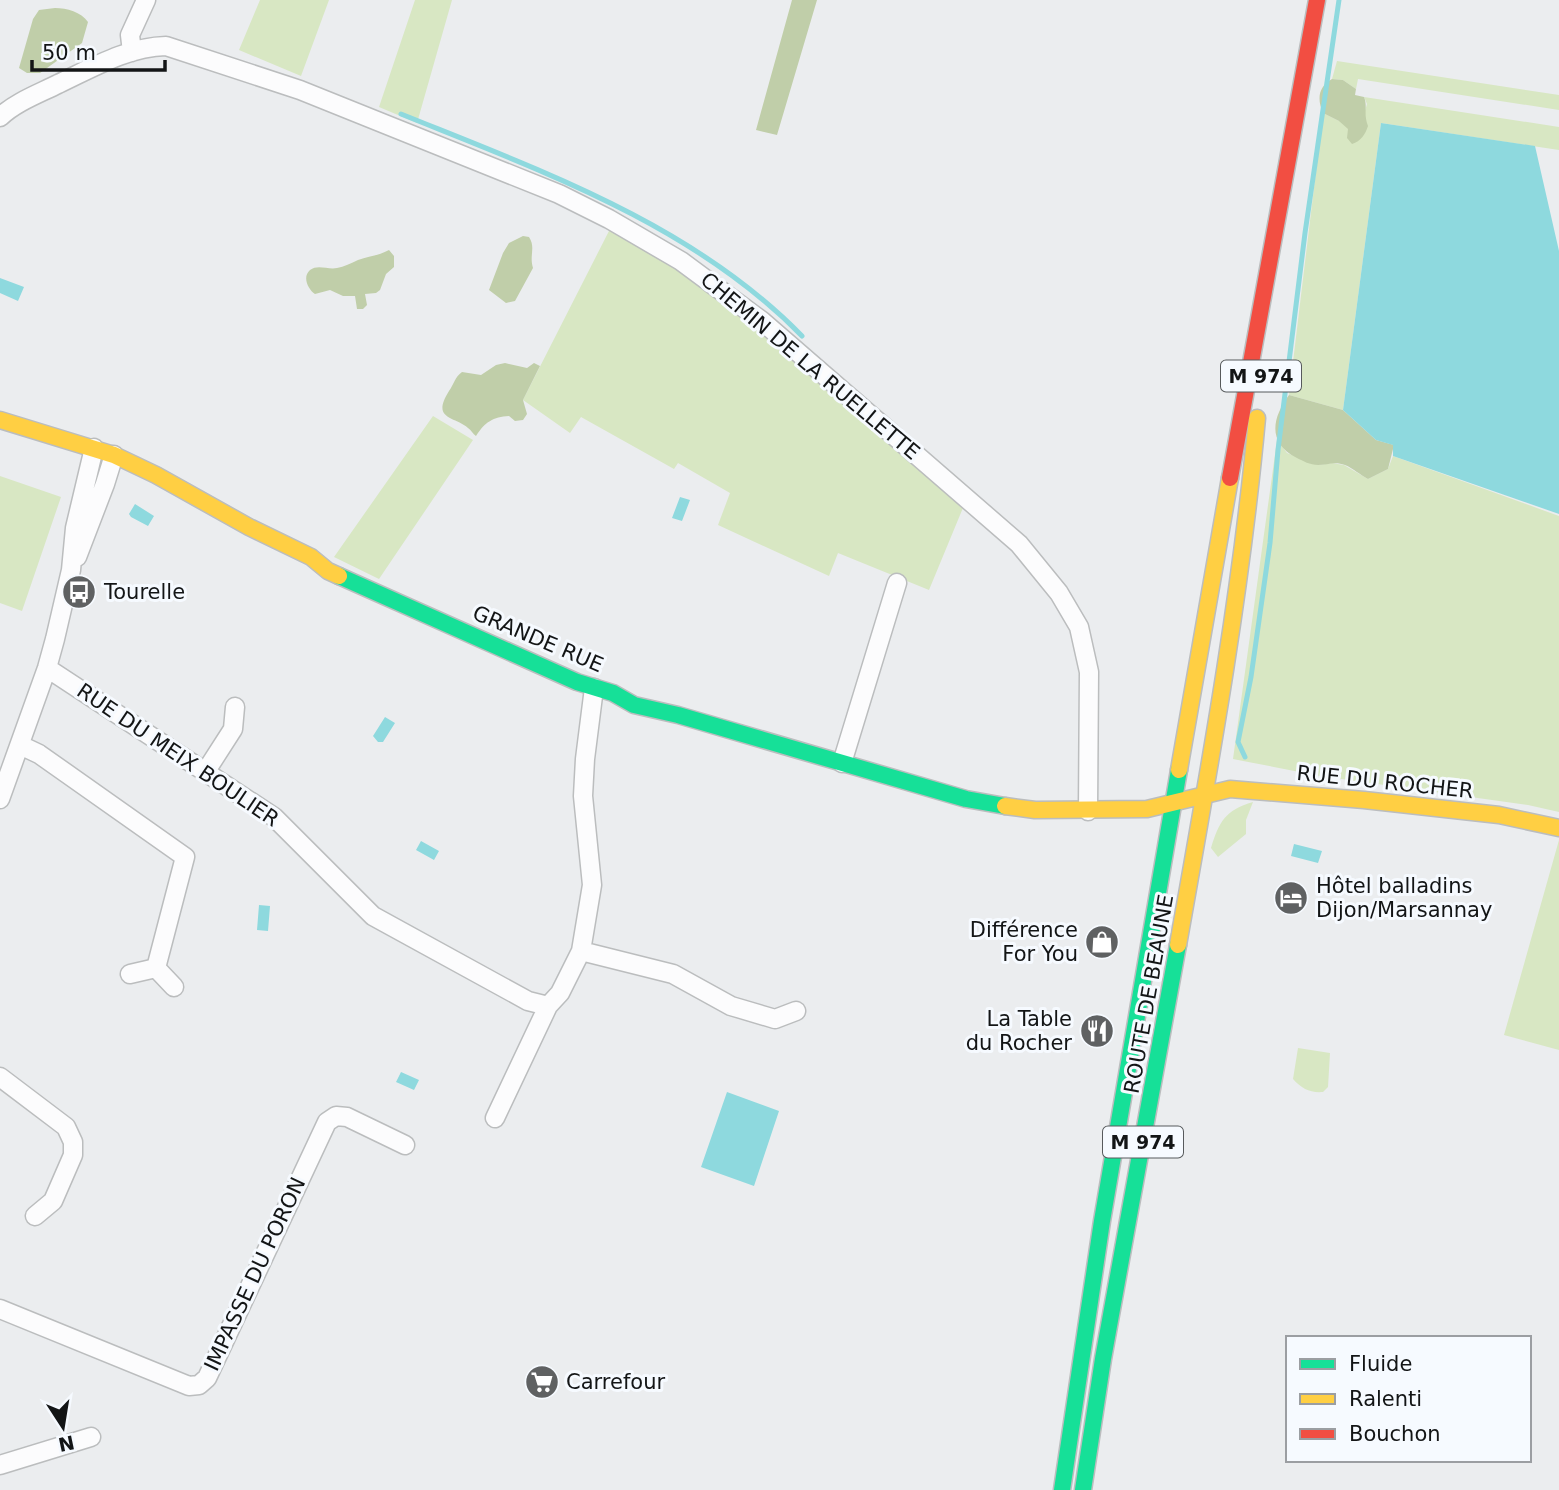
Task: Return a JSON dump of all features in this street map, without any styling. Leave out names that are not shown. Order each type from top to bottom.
[{"type":"main road","name":"M 974","points":[[1175,803],[1191,692],[1317,0]]},
{"type":"main road","name":"M 974","points":[[1205,795],[1248,515],[1274,238]]},
{"type":"main road","name":"GRANDE RUE","points":[[0,420],[114,455],[311,557],[328,571],[594,688],[662,713],[678,715],[985,804],[1035,810],[1088,811],[1147,809],[1175,803]]},
{"type":"main road","name":"RUE DU ROCHER","points":[[1175,803],[1230,789],[1499,815],[1559,828]]},
{"type":"main road","name":"ROUTE DE BEAUNE","points":[[1083,1490],[1103,1359],[1205,795]]},
{"type":"main road","name":"ROUTE DE BEAUNE","points":[[1062,1490],[1102,1221],[1175,803]]},
{"type":"street","points":[[132,52],[130,35],[146,0]]},
{"type":"street","name":"CHEMIN DE LA RUELLETTE","points":[[0,117],[18,103],[115,57],[155,46],[178,49],[321,99],[559,194],[681,261],[762,321],[1019,544],[1059,593],[1073,614],[1083,640],[1089,672],[1088,811]]},
{"type":"street","points":[[0,799],[47,668],[71,570],[75,528],[94,448]]},
{"type":"street","points":[[71,570],[88,532],[114,455]]},
{"type":"street","points":[[842,763],[897,583]]},
{"type":"street","name":"RUE DU MEIX BOULIER","points":[[47,668],[274,817],[373,916],[528,1001],[548,1006]]},
{"type":"street","points":[[495,1118],[548,1006],[560,993],[581,951],[592,885],[583,796],[594,688]]},
{"type":"street","points":[[206,771],[233,729],[235,707]]},
{"type":"street","points":[[20,745],[39,754],[185,857],[156,968]]},
{"type":"street","points":[[581,951],[673,974],[731,1006],[775,1019],[796,1011]]},
{"type":"street","points":[[130,974],[156,968]]},
{"type":"street","points":[[156,968],[174,987]]},
{"type":"street","points":[[0,1077],[66,1128],[73,1142],[73,1155],[53,1201],[35,1216]]},
{"type":"street","name":"IMPASSE DU PORON","points":[[0,1309],[189,1386],[199,1385],[207,1378],[327,1122],[336,1116],[346,1117],[405,1145]]},
{"type":"street","points":[[0,1465],[92,1437]]},
{"type":"green space","points":[[260,0],[329,0],[301,76],[239,50]]},
{"type":"green space","points":[[415,0],[452,0],[417,123],[379,107]]},
{"type":"green space","points":[[792,0],[817,0],[777,135],[756,130]]},
{"type":"green space","points":[[55,8],[73,11],[88,22],[82,43],[40,73],[27,73],[19,68],[33,19],[39,10]]},
{"type":"green space","points":[[1337,61],[1559,95],[1559,110],[1358,79],[1356,89],[1343,80],[1332,79]]},
{"type":"green space","points":[[1332,79],[1343,80],[1356,89],[1355,95],[1364,97],[1368,126],[1362,137],[1352,144],[1347,138],[1348,129],[1323,113],[1321,108],[1321,90]]},
{"type":"green space","points":[[1364,97],[1559,127],[1559,150],[1381,123],[1343,410],[1289,395],[1323,113],[1339,121],[1366,120],[1363,117],[1367,104]]},
{"type":"green space","points":[[610,229],[682,271],[759,324],[965,503],[929,590],[838,553],[829,576],[718,525],[730,493],[678,463],[674,469],[581,417],[570,433],[523,400]]},
{"type":"green space","points":[[523,236],[529,237],[531,241],[533,268],[515,301],[506,303],[489,290],[509,243]]},
{"type":"green space","points":[[389,250],[394,256],[394,267],[386,274],[380,290],[365,294],[367,305],[363,309],[357,309],[355,296],[343,296],[330,290],[315,294],[308,286],[306,276],[313,268],[340,267]]},
{"type":"green space","points":[[505,363],[527,368],[534,363],[540,366],[523,400],[527,414],[523,420],[515,421],[509,416],[494,419],[476,436],[443,412],[444,400],[462,372],[481,375],[496,365]]},
{"type":"green space","points":[[1289,395],[1343,410],[1376,440],[1394,445],[1388,469],[1368,479],[1345,465],[1312,464],[1287,452],[1275,430],[1279,412]]},
{"type":"green space","points":[[433,416],[473,440],[379,579],[334,557]]},
{"type":"green space","points":[[1277,440],[1287,453],[1319,465],[1344,465],[1368,479],[1388,469],[1393,456],[1559,516],[1559,812],[1528,805],[1320,776],[1233,759]]},
{"type":"green space","points":[[0,476],[61,497],[22,611],[0,603]]},
{"type":"green space","points":[[1253,802],[1246,820],[1246,834],[1218,857],[1211,848],[1220,824],[1236,809]]},
{"type":"green space","points":[[1559,840],[1559,1050],[1504,1035]]},
{"type":"green space","points":[[1298,1048],[1330,1053],[1328,1087],[1323,1092],[1307,1090],[1293,1079]]},
{"type":"water","points":[[1381,123],[1535,146],[1559,251],[1559,514],[1393,456],[1393,445],[1376,440],[1343,410]]},
{"type":"water","points":[[0,278],[24,287],[18,301],[0,293]]},
{"type":"water","points":[[680,497],[690,500],[682,521],[672,518]]},
{"type":"water","points":[[135,504],[154,516],[148,526],[129,514]]},
{"type":"water","points":[[385,717],[395,723],[383,742],[378,742],[373,736]]},
{"type":"water","points":[[421,841],[439,851],[434,860],[416,850]]},
{"type":"water","points":[[1294,844],[1322,851],[1318,863],[1291,856]]},
{"type":"water","points":[[259,905],[270,906],[268,931],[257,930]]},
{"type":"water","points":[[401,1072],[419,1080],[414,1090],[396,1082]]},
{"type":"water","points":[[727,1092],[779,1111],[754,1186],[701,1167]]},
{"type":"waterway","points":[[1245,757],[1238,742],[1251,677],[1270,543],[1278,450],[1305,233],[1339,0]]},
{"type":"waterway","points":[[401,114],[561,180],[665,232],[714,262],[760,297],[802,336]]},
{"type":"traffic: fast","points":[[339,576],[577,682],[613,693],[634,705],[678,715],[966,799],[1005,806]]},
{"type":"traffic: fast","points":[[1062,1490],[1102,1221],[1179,770]]},
{"type":"traffic: fast","points":[[1083,1490],[1103,1359],[1178,945]]},
{"type":"traffic: slow","points":[[1178,945],[1233,616],[1257,418]]},
{"type":"traffic: slow","points":[[0,420],[114,455],[311,557],[339,576]]},
{"type":"traffic: slow","points":[[1179,770],[1230,478]]},
{"type":"traffic: slow","points":[[1005,806],[1035,810],[1147,809],[1230,789],[1499,815],[1559,828]]},
{"type":"traffic: jam","points":[[1230,478],[1317,0]]},
{"type":"place","name":"Tourelle","points":[[79,592]]},
{"type":"place","name":"Hôtel balladins Dijon/Marsannay","points":[[1291,898]]},
{"type":"place","name":"Différence For You","points":[[1102,942]]},
{"type":"place","name":"La Table du Rocher","points":[[1097,1031]]},
{"type":"place","name":"Carrefour","points":[[542,1382]]}]
